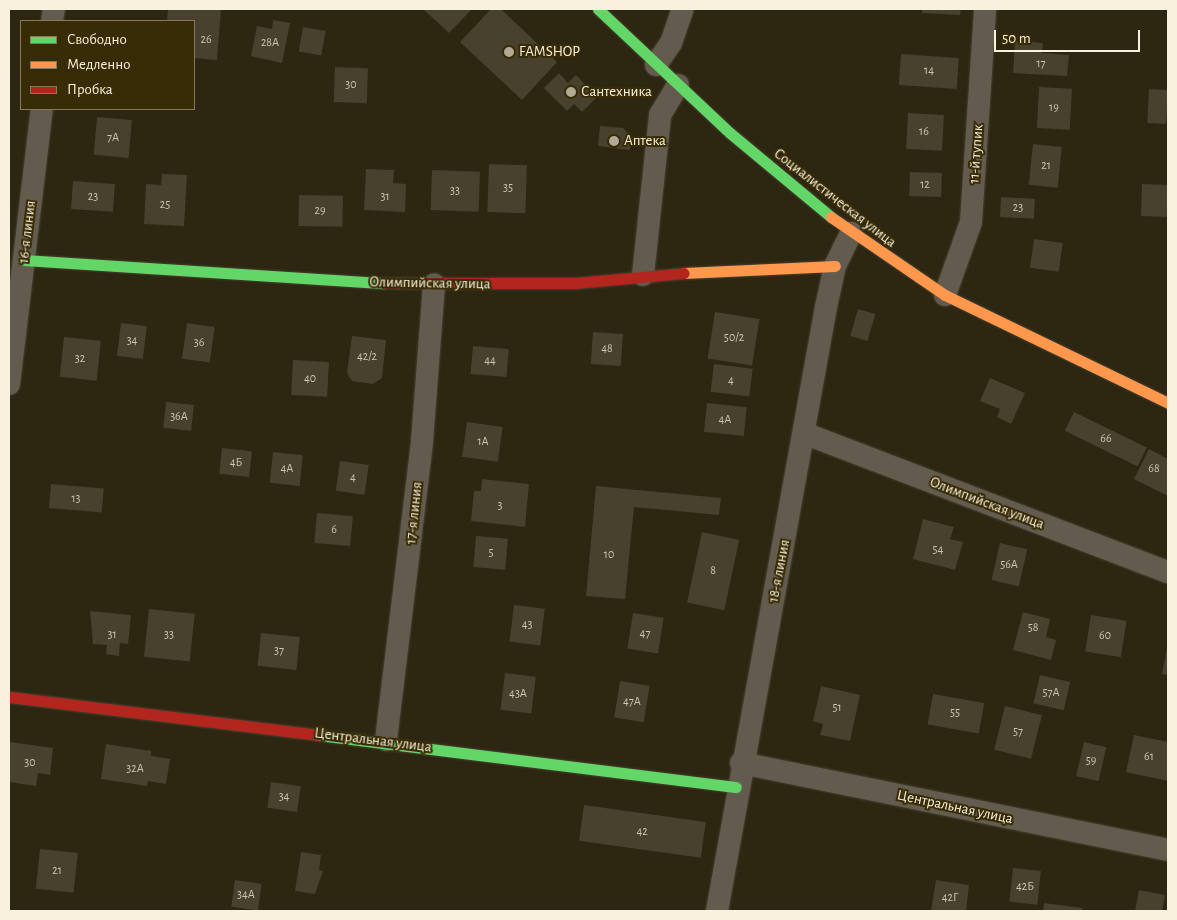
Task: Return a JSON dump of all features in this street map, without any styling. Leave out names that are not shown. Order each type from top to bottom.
[{"type":"street","name":"Социалистическая улица","points":[[598,9],[678,86],[851,233],[945,295],[1168,403]]},
{"type":"street","points":[[656,64],[671,42],[683,9]]},
{"type":"street","name":"11-й тупик","points":[[945,295],[971,222],[985,9]]},
{"type":"street","points":[[643,275],[660,115],[678,86]]},
{"type":"street","name":"16-я линия","points":[[9,384],[24,260],[18,235],[42,110]]},
{"type":"street","name":"18-я линия","points":[[717,911],[736,787],[806,434],[836,266],[851,233]]},
{"type":"street","name":"Олимпийская улица","points":[[24,260],[289,280],[434,284],[575,283],[643,275],[836,266]]},
{"type":"street","name":"17-я линия","points":[[386,740],[420,460],[434,284]]},
{"type":"street","name":"Олимпийская улица","points":[[806,434],[1168,572]]},
{"type":"street","name":"Центральная улица","points":[[9,697],[386,740],[736,787]]},
{"type":"street","name":"Центральная улица","points":[[741,763],[1168,850]]},
{"type":"building","points":[[168,9],[221,9],[217,60],[195,58],[195,20],[167,20]]},
{"type":"building","points":[[423,9],[472,9],[449,33]]},
{"type":"building","name":"FAMSHOP","points":[[491,9],[501,9],[557,62],[522,100],[460,42]]},
{"type":"building","points":[[922,9],[961,9],[960,15],[922,13]]},
{"type":"building","points":[[273,20],[290,23],[282,63],[251,56],[257,26],[272,29]]},
{"type":"building","points":[[303,27],[326,31],[321,56],[299,52]]},
{"type":"building","points":[[1015,41],[1043,43],[1042,53],[1069,55],[1067,76],[1013,73]]},
{"type":"building","points":[[901,54],[959,58],[957,89],[899,85]]},
{"type":"building","points":[[335,67],[368,68],[367,103],[334,102]]},
{"type":"building","name":"Сантехника","points":[[559,73],[568,83],[576,75],[597,97],[582,112],[574,104],[567,111],[544,88]]},
{"type":"building","points":[[1039,87],[1072,89],[1070,130],[1037,128]]},
{"type":"building","points":[[1149,89],[1168,90],[1166,124],[1147,123]]},
{"type":"building","points":[[908,113],[944,115],[942,151],[906,149]]},
{"type":"building","points":[[97,117],[132,120],[129,158],[94,155]]},
{"type":"building","name":"Аптека","points":[[600,126],[623,128],[631,136],[630,150],[598,146]]},
{"type":"building","points":[[1033,144],[1062,147],[1058,188],[1029,185]]},
{"type":"building","points":[[489,164],[527,165],[525,213],[487,212]]},
{"type":"building","points":[[366,169],[394,170],[393,183],[406,184],[405,212],[364,210]]},
{"type":"building","points":[[432,170],[480,172],[479,212],[431,210]]},
{"type":"building","points":[[910,172],[942,173],[941,197],[909,196]]},
{"type":"building","points":[[162,174],[187,175],[184,226],[144,224],[146,184],[161,185]]},
{"type":"building","points":[[73,181],[115,184],[113,212],[71,209]]},
{"type":"building","points":[[1142,184],[1168,185],[1167,217],[1141,216]]},
{"type":"building","points":[[299,195],[343,196],[342,227],[298,226]]},
{"type":"building","points":[[1001,197],[1035,199],[1034,219],[1000,217]]},
{"type":"building","points":[[1034,239],[1063,243],[1059,272],[1030,268]]},
{"type":"building","points":[[858,309],[875,314],[868,341],[850,336]]},
{"type":"building","points":[[715,312],[759,319],[752,365],[708,358]]},
{"type":"building","points":[[121,323],[147,326],[143,359],[117,356]]},
{"type":"building","points":[[187,323],[215,327],[210,363],[182,359]]},
{"type":"building","points":[[593,332],[623,334],[621,366],[591,364]]},
{"type":"building","points":[[352,336],[386,340],[382,378],[373,384],[352,381],[347,373]]},
{"type":"building","points":[[64,337],[101,341],[97,381],[60,377]]},
{"type":"building","points":[[473,346],[509,349],[506,377],[471,374]]},
{"type":"building","points":[[293,360],[329,362],[327,397],[291,395]]},
{"type":"building","points":[[714,364],[753,369],[749,397],[711,392]]},
{"type":"building","points":[[990,378],[1025,393],[1011,424],[997,417],[1000,409],[980,401]]},
{"type":"building","points":[[166,402],[194,405],[191,431],[163,428]]},
{"type":"building","points":[[707,403],[747,407],[744,436],[704,432]]},
{"type":"building","points":[[1074,412],[1147,448],[1138,466],[1065,431]]},
{"type":"building","points":[[467,422],[503,427],[498,462],[462,457]]},
{"type":"building","points":[[222,448],[252,451],[249,477],[219,474]]},
{"type":"building","points":[[1149,449],[1168,459],[1168,496],[1134,479]]},
{"type":"building","points":[[273,452],[303,455],[300,486],[270,483]]},
{"type":"building","points":[[340,461],[369,465],[365,495],[336,491]]},
{"type":"building","points":[[482,479],[529,484],[525,527],[471,521],[474,491],[481,491]]},
{"type":"building","points":[[51,484],[104,489],[102,513],[49,508]]},
{"type":"building","points":[[596,486],[721,498],[719,515],[634,507],[625,599],[586,596]]},
{"type":"building","points":[[317,513],[353,516],[350,546],[314,543]]},
{"type":"building","points":[[923,519],[954,527],[950,539],[963,542],[955,570],[913,559]]},
{"type":"building","points":[[702,532],[739,540],[724,610],[687,602]]},
{"type":"building","points":[[476,536],[508,539],[505,570],[473,567]]},
{"type":"building","points":[[1000,543],[1027,549],[1019,586],[991,580]]},
{"type":"building","points":[[514,605],[545,609],[540,646],[509,642]]},
{"type":"building","points":[[149,609],[195,614],[190,662],[144,657]]},
{"type":"building","points":[[90,611],[131,615],[128,644],[120,643],[119,656],[106,654],[107,645],[93,644]]},
{"type":"building","points":[[1023,612],[1050,619],[1046,637],[1056,640],[1051,660],[1013,650]]},
{"type":"building","points":[[633,613],[664,618],[658,653],[627,649]]},
{"type":"building","points":[[1091,615],[1127,621],[1121,657],[1085,652]]},
{"type":"building","points":[[261,633],[300,637],[296,670],[258,666]]},
{"type":"building","points":[[1168,648],[1168,675],[1162,674]]},
{"type":"building","points":[[505,673],[536,677],[531,714],[500,710]]},
{"type":"building","points":[[1040,675],[1070,682],[1064,710],[1033,703]]},
{"type":"building","points":[[620,681],[650,686],[644,722],[614,718]]},
{"type":"building","points":[[821,686],[860,695],[850,741],[820,735],[823,724],[813,721]]},
{"type":"building","points":[[933,694],[984,703],[979,734],[928,725]]},
{"type":"building","points":[[1005,706],[1042,715],[1031,759],[994,750]]},
{"type":"building","points":[[1134,735],[1168,742],[1168,781],[1126,772]]},
{"type":"building","points":[[10,742],[53,748],[50,775],[38,773],[36,786],[9,782]]},
{"type":"building","points":[[1084,742],[1106,747],[1099,781],[1076,776]]},
{"type":"building","points":[[106,744],[151,751],[151,756],[170,759],[166,784],[148,781],[147,786],[101,779]]},
{"type":"building","points":[[271,782],[301,786],[297,812],[267,808]]},
{"type":"building","points":[[584,805],[706,822],[701,858],[579,841]]},
{"type":"building","points":[[40,849],[78,853],[74,893],[36,889]]},
{"type":"building","points":[[301,852],[321,855],[319,870],[323,871],[315,894],[295,891]]},
{"type":"building","points":[[1013,868],[1041,871],[1037,905],[1009,902]]},
{"type":"building","points":[[235,880],[262,884],[258,910],[231,907]]},
{"type":"building","points":[[936,880],[969,885],[966,911],[931,911]]},
{"type":"building","points":[[1139,890],[1165,895],[1162,911],[1135,911]]},
{"type":"building","points":[[1044,903],[1082,908],[1082,911],[1043,911]]},
{"type":"traffic: fast","points":[[598,9],[730,133],[831,217]]},
{"type":"traffic: fast","points":[[24,260],[384,283]]},
{"type":"traffic: fast","points":[[318,735],[736,787]]},
{"type":"traffic: slow","points":[[831,217],[945,295],[1168,403]]},
{"type":"traffic: slow","points":[[684,273],[835,266]]},
{"type":"traffic: jam","points":[[384,283],[575,283],[684,273]]},
{"type":"traffic: jam","points":[[9,697],[318,735]]},
{"type":"place","name":"FAMSHOP","points":[[509,52]]},
{"type":"place","name":"Сантехника","points":[[571,92]]},
{"type":"place","name":"Аптека","points":[[614,141]]}]
